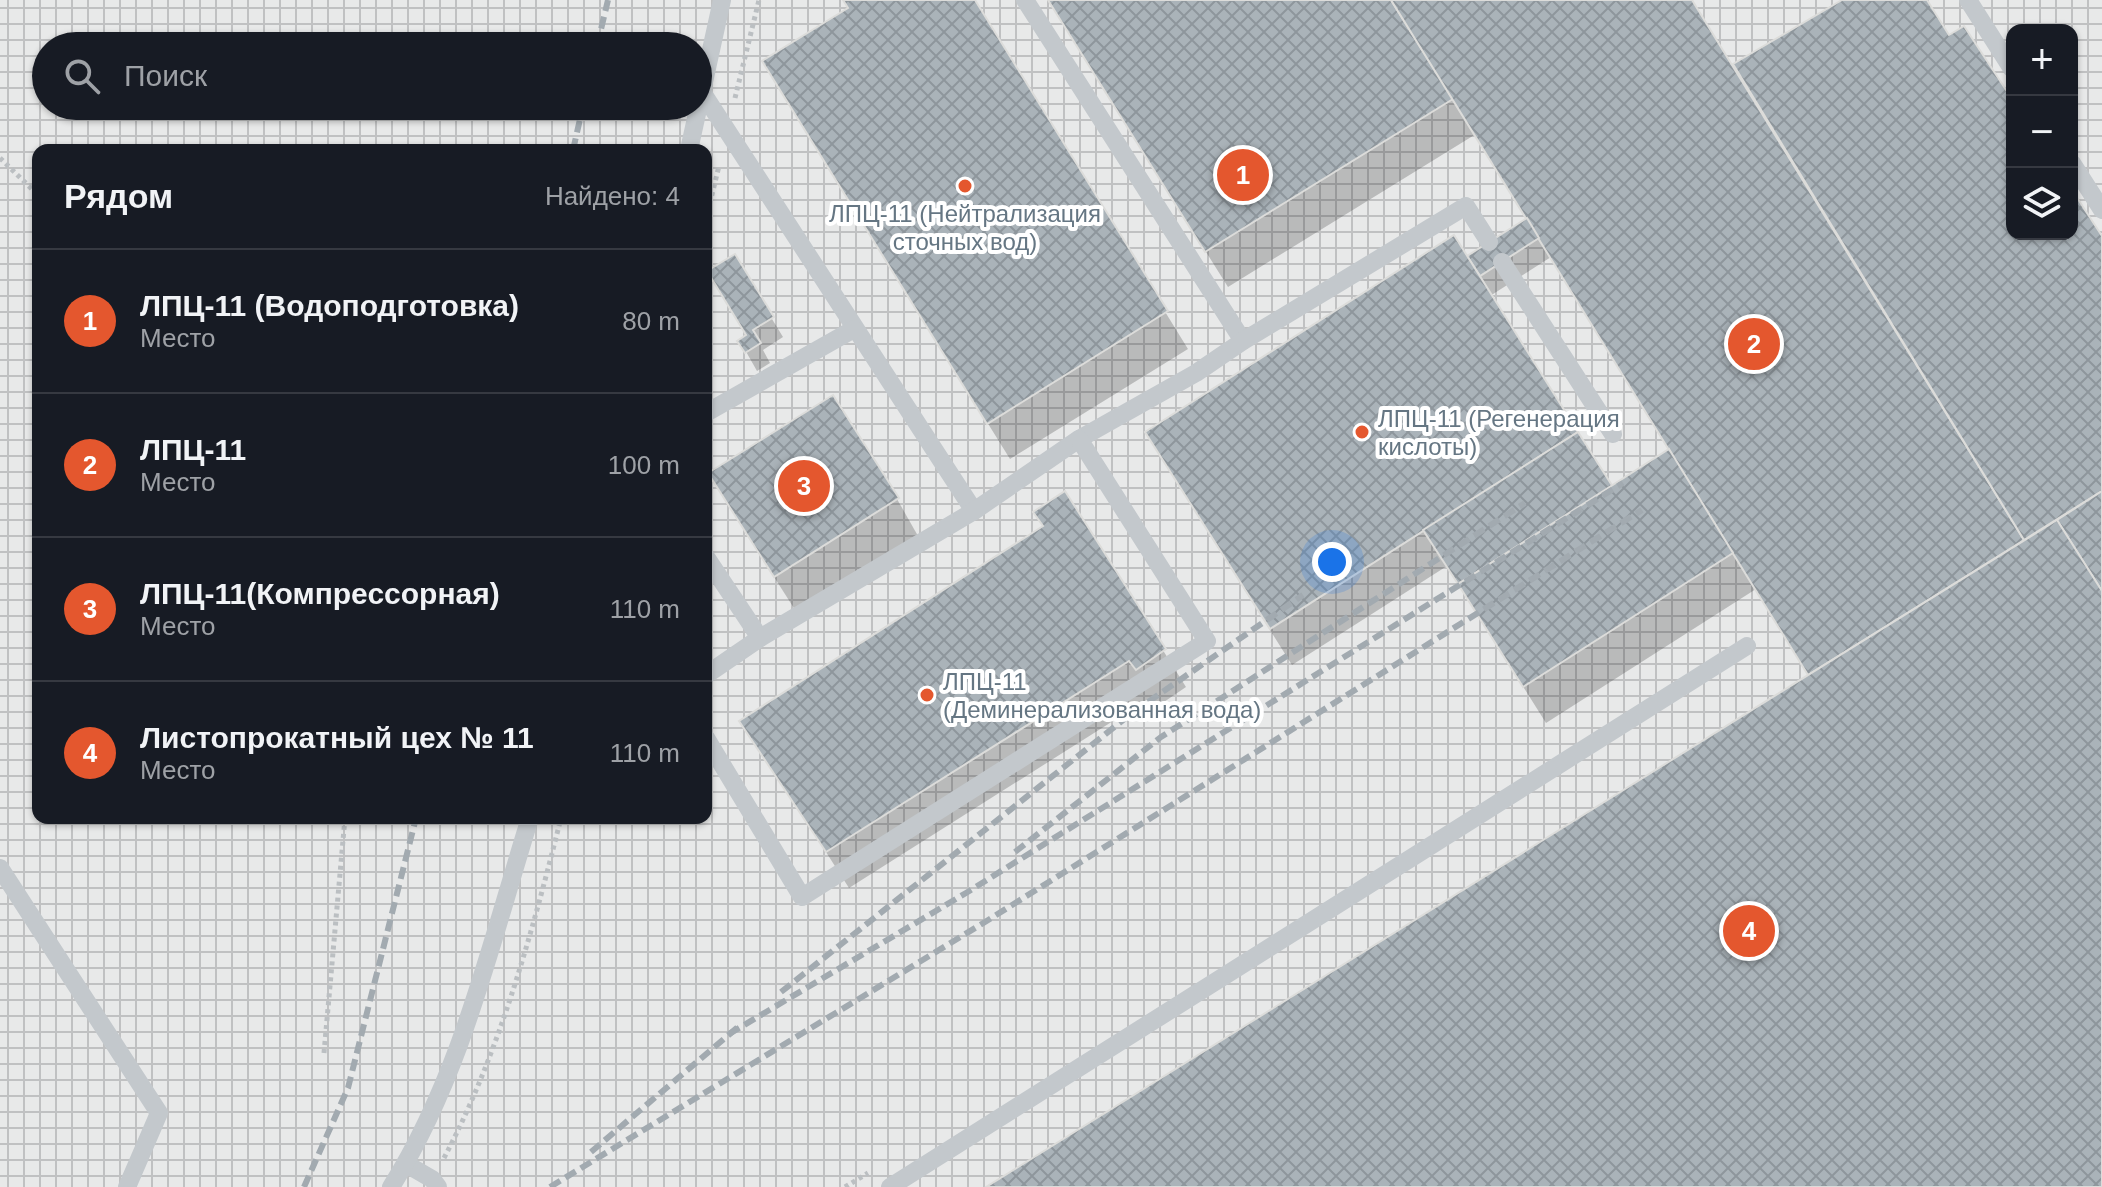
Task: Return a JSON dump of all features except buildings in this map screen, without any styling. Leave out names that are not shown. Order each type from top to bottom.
[{"type":"lane","points":[[712,46],[722,0]]},
{"type":"lane","points":[[1025,0],[1243,341]]},
{"type":"lane","points":[[1968,0],[2006,60]]},
{"type":"lane","points":[[712,108],[974,511]]},
{"type":"lane","points":[[690,144],[696,120]]},
{"type":"lane","points":[[2075,168],[2102,210]]},
{"type":"lane","points":[[712,671],[760,638],[974,511],[1079,439],[1196,373],[1243,341],[1466,206],[1489,242]]},
{"type":"lane","points":[[1502,262],[1613,434]]},
{"type":"lane","points":[[712,410],[854,329]]},
{"type":"lane","points":[[712,748],[802,897],[1207,641],[1079,439]]},
{"type":"lane","points":[[712,566],[760,638]]},
{"type":"lane","points":[[890,1187],[1747,646]]},
{"type":"lane","points":[[391,1187],[406,1164],[459,1046],[528,824]]},
{"type":"lane","points":[[0,868],[159,1113],[127,1187]]},
{"type":"lane","points":[[406,1164],[432,1179],[438,1187]]},
{"type":"path","points":[[0,158],[32,189]]},
{"type":"path","points":[[324,1053],[344,824]]},
{"type":"shaded area","points":[[0,0],[2102,0],[2102,1187],[0,1187]]},
{"type":"railway","points":[[600,32],[608,0]]},
{"type":"railway","points":[[574,144],[580,120]]},
{"type":"railway","points":[[729,1034],[966,893],[1623,483]]},
{"type":"railway","points":[[1015,852],[1161,737],[1525,503]]},
{"type":"railway","points":[[550,1187],[985,922],[1642,510]]},
{"type":"railway","points":[[781,992],[1132,713],[1303,595]]},
{"type":"railway","points":[[304,1187],[348,1088],[414,824]]},
{"type":"railway","points":[[591,1152],[738,1027]]},
{"type":"place","name":"ЛПЦ-11 (Водоподготовка)","points":[[1243,175]]},
{"type":"place","name":"ЛПЦ-11 (Нейтрализация сточных вод)","points":[[965,186]]},
{"type":"place","name":"ЛПЦ-11","points":[[1754,344]]},
{"type":"place","name":"ЛПЦ-11 (Регенерация кислоты)","points":[[1362,432]]},
{"type":"place","name":"ЛПЦ-11(Компрессорная)","points":[[804,486]]},
{"type":"place","name":"ЛПЦ-11 (Деминерализованная вода)","points":[[927,695]]},
{"type":"place","name":"Листопрокатный цех № 11","points":[[1749,931]]}]
